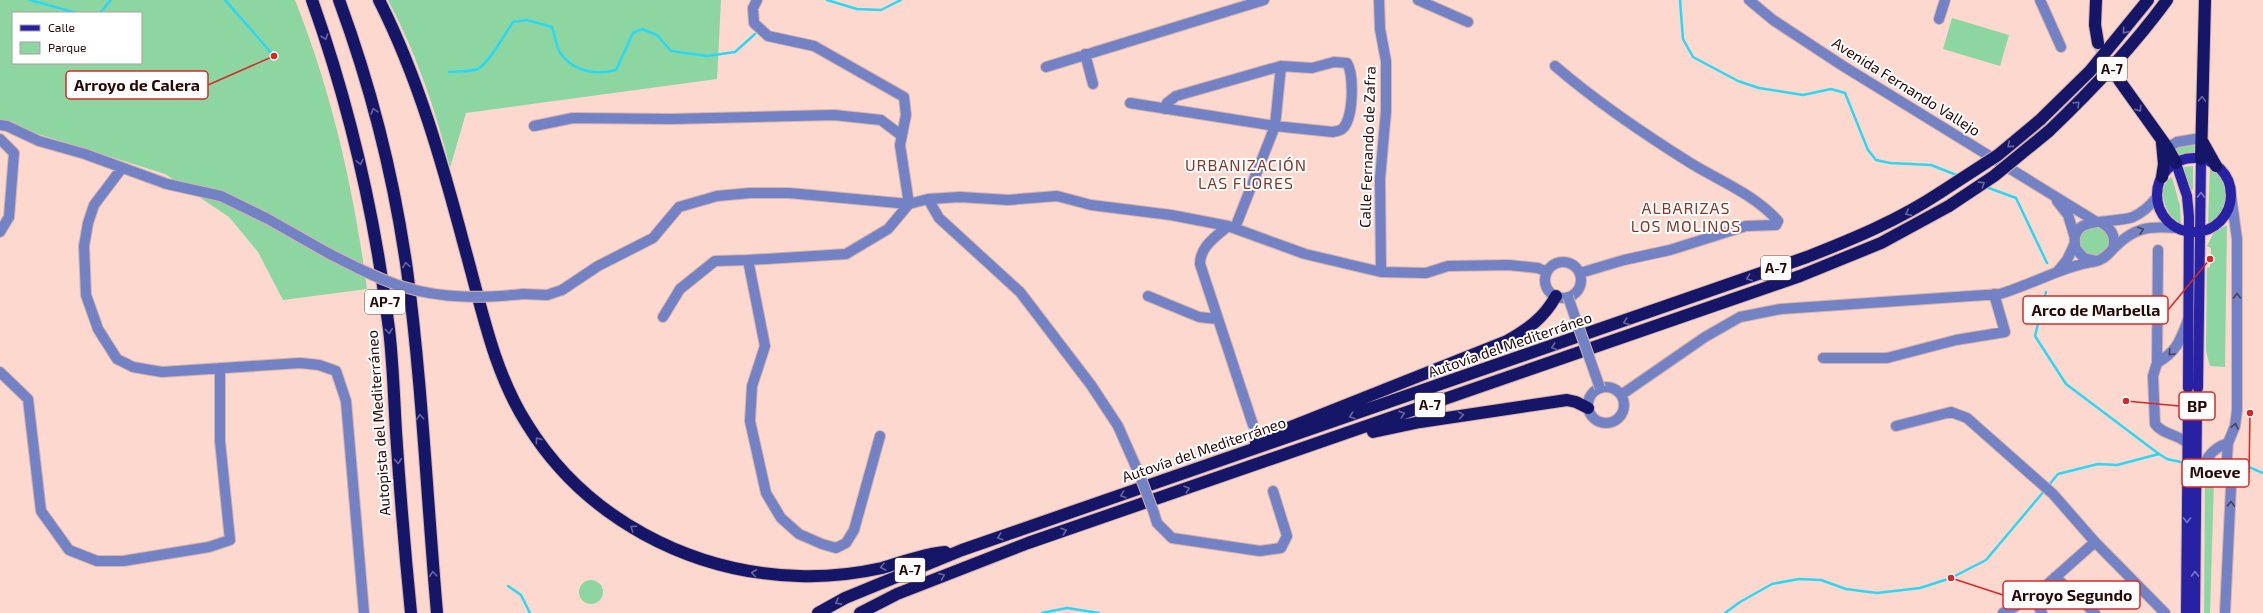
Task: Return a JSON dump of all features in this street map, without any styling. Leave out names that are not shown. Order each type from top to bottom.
[{"type":"highway","name":"Autopista del Mediterráneo","points":[[312,0],[329,48],[353,130],[374,228],[389,331],[400,496],[411,613]]},
{"type":"highway","name":"AP-7","points":[[339,0],[377,120],[406,267],[413,326],[437,613]]},
{"type":"highway","points":[[379,0],[403,56],[430,127],[486,326],[508,387],[526,424],[548,453],[589,496],[635,530],[682,554],[745,572],[801,576],[832,576],[882,568],[933,553],[962,550]]},
{"type":"highway","points":[[2096,0],[2095,25],[2098,43]]},
{"type":"highway","name":"Autovía del Mediterráneo","points":[[818,613],[859,592],[962,550],[1807,258],[1881,226],[1915,209],[1941,192],[1998,154],[2040,120],[2090,71],[2148,0]]},
{"type":"highway","name":"Autovía del Mediterráneo","points":[[860,613],[906,590],[1028,543],[1800,276],[1881,243],[1949,206],[1994,176],[2049,131],[2101,81],[2147,28],[2167,0]]},
{"type":"highway","points":[[2201,159],[2200,138],[2205,0]]},
{"type":"highway","points":[[2119,80],[2160,136],[2165,148],[2176,163]]},
{"type":"highway","points":[[2200,138],[2216,166]]},
{"type":"highway","points":[[2162,177],[2165,148]]},
{"type":"highway","points":[[1222,461],[1273,434],[1507,341],[1529,328],[1547,312],[1556,296]]},
{"type":"highway","points":[[1274,459],[1296,457],[1384,429],[1420,422],[1567,400],[1576,402],[1588,408]]},
{"type":"highway","points":[[400,496],[397,540],[404,613]]},
{"type":"main road","points":[[2189,253],[2183,237],[2164,217],[2157,197],[2162,177],[2176,163],[2188,159],[2201,159],[2216,166],[2227,179],[2230,188],[2229,207],[2206,241],[2205,263],[2199,270]]},
{"type":"main road","points":[[2176,163],[2187,196],[2189,232],[2188,318],[2193,388],[2201,232],[2201,159]]},
{"type":"main road","points":[[2176,228],[2189,232],[2201,232],[2218,223]]},
{"type":"main road","points":[[2192,403],[2195,613]]},
{"type":"main road","points":[[2186,613],[2192,482]]},
{"type":"street","points":[[663,317],[680,289],[715,261],[846,254],[888,229],[909,204],[900,145],[906,115],[904,97],[814,46],[768,36],[754,23],[753,8],[757,0]]},
{"type":"street","points":[[1046,66],[1264,0]]},
{"type":"street","name":"Calle Fernando de Zafra","points":[[1379,0],[1380,29],[1386,61],[1386,111],[1380,179],[1381,272]]},
{"type":"street","points":[[1418,0],[1468,22]]},
{"type":"street","name":"Avenida Fernando Vallejo","points":[[1749,0],[1773,20],[1843,66],[2050,195],[2099,222]]},
{"type":"street","points":[[1939,19],[1945,0]]},
{"type":"street","points":[[2040,0],[2061,47]]},
{"type":"street","points":[[1085,54],[1093,84]]},
{"type":"street","points":[[1130,103],[1165,109],[1275,126],[1333,132],[1342,129],[1348,120],[1352,96],[1352,69],[1347,63],[1334,62],[1312,68],[1281,66],[1176,96],[1167,103],[1165,109]]},
{"type":"street","points":[[1254,425],[1217,319],[1200,264],[1200,257],[1204,247],[1232,227],[1275,126],[1281,66]]},
{"type":"street","points":[[1555,66],[1596,101],[1691,163],[1742,192],[1778,221],[1776,225],[1746,226],[1670,250],[1624,260],[1580,274]]},
{"type":"street","points":[[534,126],[573,118],[672,119],[834,115],[882,120],[902,136]]},
{"type":"street","points":[[0,125],[7,126],[39,141],[167,184],[221,196],[268,219],[328,253],[378,278],[404,287],[436,294],[467,298],[523,294],[547,295],[562,290],[598,266],[653,238],[679,207],[717,196],[750,194],[789,194],[909,204],[928,200],[960,197],[1008,200],[1057,196],[1091,205],[1171,215],[1232,227],[1305,254],[1381,272],[1426,273],[1448,266],[1508,265],[1538,268],[1547,272]]},
{"type":"street","points":[[2165,148],[2177,142],[2200,138]]},
{"type":"street","points":[[0,139],[14,153],[9,217],[0,232]]},
{"type":"street","points":[[122,168],[94,205],[88,223],[84,246],[86,295],[98,329],[117,359],[133,367],[162,372],[300,362],[319,365],[336,371],[346,402],[364,613]]},
{"type":"street","points":[[2225,613],[2232,487],[2226,468],[2227,448],[2235,426],[2237,410],[2237,239],[2230,188]]},
{"type":"street","name":"Avenida Fernando Vallejo","points":[[2050,195],[2068,215],[2075,240]]},
{"type":"street","points":[[2056,272],[2067,260],[2079,228],[2083,225],[2133,217],[2146,210],[2157,197]]},
{"type":"street","points":[[928,200],[939,218],[1020,292],[1095,390],[1118,426],[1140,476],[1157,523],[1172,538],[1260,551],[1281,548],[1287,536],[1274,491]]},
{"type":"street","points":[[2099,222],[2111,231],[2114,236],[2113,249]]},
{"type":"street","points":[[1621,395],[1705,337],[1740,317],[1781,310],[1994,294],[2026,286],[2056,272],[2104,259],[2130,233],[2147,228],[2176,228]]},
{"type":"street","points":[[2075,240],[2076,249],[2084,258],[2097,261]]},
{"type":"street","points":[[2158,250],[2157,363],[2154,368],[2153,376],[2155,424],[2158,428],[2181,437],[2192,445]]},
{"type":"street","points":[[748,260],[765,346],[752,386],[750,421],[766,493],[781,518],[799,534],[822,544],[836,548],[846,543],[854,530],[880,436]]},
{"type":"street","points":[[1561,262],[1573,265],[1580,274],[1581,279],[1578,290],[1568,297],[1556,296],[1547,288],[1547,272],[1556,264],[1561,262]]},
{"type":"street","points":[[1823,358],[1887,358],[1956,340],[2005,332],[1994,294]]},
{"type":"street","points":[[1148,296],[1199,317],[1217,319]]},
{"type":"street","points":[[1568,297],[1600,388]]},
{"type":"street","points":[[2157,363],[2170,356],[2179,344],[2188,318]]},
{"type":"street","points":[[0,372],[28,399],[41,510],[69,550],[97,561],[123,561],[209,547],[230,540],[220,441],[220,368]]},
{"type":"street","points":[[1600,388],[1611,388],[1621,395],[1624,406],[1623,412],[1616,421],[1604,423],[1594,419],[1588,408],[1592,394],[1600,388]]},
{"type":"street","points":[[1896,426],[1951,412],[1967,418],[2044,485],[2095,542],[2165,613]]},
{"type":"street","points":[[2192,482],[2211,452],[2218,446],[2227,448]]},
{"type":"street","points":[[2003,613],[2034,597],[2095,542]]},
{"type":"street","points":[[2055,578],[2094,613]]},
{"type":"street","points":[[2034,597],[2042,613]]},
{"type":"green space","points":[[0,0],[295,0],[320,70],[340,142],[362,252],[367,289],[283,300],[258,252],[229,217],[165,174],[0,122]]},
{"type":"green space","points":[[388,0],[721,0],[717,79],[466,113],[450,168],[432,103],[408,40]]},
{"type":"green space","points":[[1952,18],[2009,35],[2000,66],[1943,49]]},
{"type":"green space","points":[[2194,141],[2194,154],[2179,158],[2173,146]]},
{"type":"green space","points":[[2193,166],[2193,189],[2190,190],[2184,167]]},
{"type":"green space","points":[[2210,166],[2220,174],[2224,180],[2228,195],[2227,203],[2220,216],[2215,221],[2208,224]]},
{"type":"green space","points":[[2172,177],[2180,206],[2181,225],[2171,216],[2164,202],[2164,188]]},
{"type":"green space","points":[[2227,225],[2225,367],[2210,366],[2206,351],[2207,268],[2210,267],[2211,248],[2207,246],[2214,232]]},
{"type":"green space","points":[[2095,226],[2101,227],[2109,235],[2109,247],[2101,255],[2095,256],[2089,255],[2081,247],[2080,241],[2081,235],[2089,227]]},
{"type":"green space","points":[[2214,480],[2210,613],[2204,613],[2205,481]]},
{"type":"green space","points":[[586,580],[596,580],[603,587],[603,597],[596,604],[586,604],[579,597],[579,587]]},
{"type":"waterway","points":[[30,0],[73,12]]},
{"type":"waterway","points":[[101,12],[111,0]]},
{"type":"waterway","points":[[225,0],[274,56]]},
{"type":"waterway","points":[[827,0],[857,9],[881,10],[901,0]]},
{"type":"waterway","points":[[1680,0],[1683,39],[1693,57],[1738,81],[1759,88],[1803,95],[1831,89],[1845,93],[1868,150],[1876,160],[1890,163],[1931,165],[1959,176]]},
{"type":"waterway","points":[[449,72],[478,69],[492,55],[513,22],[527,20],[552,27],[561,54],[573,65],[586,71],[593,72],[616,70],[633,33],[642,29],[657,35],[671,51],[707,56],[735,52],[755,34]]},
{"type":"waterway","points":[[1986,187],[2016,198],[2047,263]]},
{"type":"waterway","points":[[2046,292],[2035,336],[2066,384],[2159,454],[2167,459],[2185,463]]},
{"type":"waterway","points":[[2048,486],[2058,474],[2098,464],[2117,465],[2159,454]]},
{"type":"waterway","points":[[2208,462],[2225,461]]},
{"type":"waterway","points":[[2230,461],[2235,461],[2263,473]]},
{"type":"waterway","points":[[1725,613],[1740,602],[1772,584],[1799,579],[1821,580],[1846,589],[1877,593],[1920,588],[1951,578],[1986,560],[2045,490]]},
{"type":"waterway","points":[[508,586],[521,595],[530,613]]},
{"type":"waterway","points":[[1042,613],[1067,608],[1099,613]]},
{"type":"tunnel","points":[[2098,43],[2107,63],[2119,80]]},
{"type":"tunnel","points":[[2188,388],[2188,403]]},
{"type":"place","name":"Arroyo de Calera","points":[[274,56]]},
{"type":"place","name":"Arco de Marbella","points":[[2210,259]]},
{"type":"place","name":"BP","points":[[2126,401]]},
{"type":"place","name":"Moeve","points":[[2250,413]]},
{"type":"place","name":"Arroyo Segundo","points":[[1951,578]]},
{"type":"district","name":"URBANIZACIÓN LAS FLORES","points":[[1246,174]]},
{"type":"district","name":"ALBARIZAS LOS MOLINOS","points":[[1686,217]]}]
